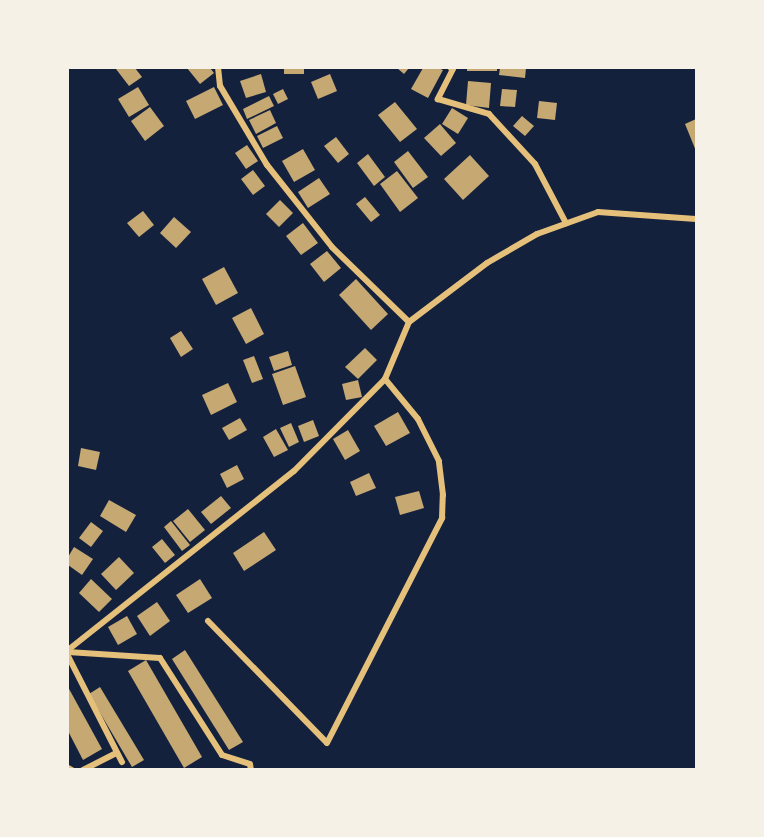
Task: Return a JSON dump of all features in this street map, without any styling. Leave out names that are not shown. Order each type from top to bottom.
[{"type":"street","points":[[218,68],[220,86],[267,165],[332,247],[409,322]]},
{"type":"street","points":[[451,68],[453,69],[438,99],[489,114],[535,164],[566,223]]},
{"type":"street","points":[[68,652],[294,471],[385,379],[409,322],[486,263],[537,234],[598,212],[696,219]]},
{"type":"street","points":[[208,621],[327,743],[442,518],[443,495],[439,461],[418,419],[385,379]]},
{"type":"street","points":[[68,652],[122,762]]},
{"type":"street","points":[[68,652],[160,658],[222,755],[250,764],[251,770]]},
{"type":"street","points":[[83,770],[117,753]]},
{"type":"building","points":[[135,68],[142,77],[129,86],[116,69]]},
{"type":"building","points":[[187,68],[210,68],[214,73],[200,84]]},
{"type":"building","points":[[284,68],[304,68],[304,74],[284,74]]},
{"type":"building","points":[[397,68],[409,68],[404,74]]},
{"type":"building","points":[[423,68],[443,70],[428,98],[411,89]]},
{"type":"building","points":[[467,68],[497,68],[497,71],[467,71]]},
{"type":"building","points":[[500,68],[526,68],[525,78],[499,75]]},
{"type":"building","points":[[261,74],[266,92],[246,98],[240,81]]},
{"type":"building","points":[[330,74],[337,91],[318,99],[311,82]]},
{"type":"building","points":[[468,81],[491,83],[489,108],[466,105]]},
{"type":"building","points":[[138,87],[149,105],[129,117],[118,99]]},
{"type":"building","points":[[214,87],[223,105],[195,119],[186,101]]},
{"type":"building","points":[[283,89],[288,99],[278,104],[273,94]]},
{"type":"building","points":[[502,89],[517,90],[515,107],[500,106]]},
{"type":"building","points":[[269,96],[274,106],[247,119],[243,109]]},
{"type":"building","points":[[539,101],[557,103],[555,120],[537,118]]},
{"type":"building","points":[[395,102],[417,129],[400,142],[378,115]]},
{"type":"building","points":[[150,107],[164,126],[145,141],[131,121]]},
{"type":"building","points":[[452,108],[468,118],[458,134],[442,124]]},
{"type":"building","points":[[270,110],[276,123],[256,134],[249,120]]},
{"type":"building","points":[[522,116],[534,126],[525,136],[513,126]]},
{"type":"building","points":[[696,119],[696,151],[685,124]]},
{"type":"building","points":[[440,124],[456,143],[441,156],[424,138]]},
{"type":"building","points":[[277,126],[283,138],[263,148],[257,136]]},
{"type":"building","points":[[336,137],[349,154],[338,163],[324,146]]},
{"type":"building","points":[[247,145],[258,161],[246,169],[235,153]]},
{"type":"building","points":[[303,149],[315,170],[294,182],[282,161]]},
{"type":"building","points":[[408,151],[428,177],[413,188],[394,162]]},
{"type":"building","points":[[368,154],[385,177],[374,186],[357,163]]},
{"type":"building","points":[[470,155],[489,176],[463,200],[444,179]]},
{"type":"building","points":[[253,170],[265,186],[253,195],[241,179]]},
{"type":"building","points":[[397,171],[418,198],[400,212],[380,184]]},
{"type":"building","points":[[319,178],[330,194],[308,208],[298,192]]},
{"type":"building","points":[[365,197],[380,215],[371,222],[356,204]]},
{"type":"building","points":[[280,200],[293,213],[279,227],[266,214]]},
{"type":"building","points":[[143,211],[154,225],[139,237],[127,223]]},
{"type":"building","points":[[174,217],[191,232],[176,248],[160,233]]},
{"type":"building","points":[[303,223],[318,243],[301,255],[286,236]]},
{"type":"building","points":[[327,251],[341,268],[324,282],[310,264]]},
{"type":"building","points":[[224,267],[238,293],[216,305],[202,279]]},
{"type":"building","points":[[356,279],[388,314],[371,330],[339,295]]},
{"type":"building","points":[[251,308],[264,334],[246,344],[232,318]]},
{"type":"building","points":[[181,331],[193,349],[181,357],[170,338]]},
{"type":"building","points":[[365,348],[377,360],[358,379],[345,367]]},
{"type":"building","points":[[288,351],[292,365],[274,371],[269,357]]},
{"type":"building","points":[[254,356],[263,379],[252,383],[243,360]]},
{"type":"building","points":[[295,366],[306,397],[283,405],[272,374]]},
{"type":"building","points":[[358,380],[362,397],[346,400],[342,384]]},
{"type":"building","points":[[228,383],[237,402],[211,415],[202,395]]},
{"type":"building","points":[[398,412],[410,433],[386,446],[374,426]]},
{"type":"building","points":[[240,418],[247,430],[229,440],[222,428]]},
{"type":"building","points":[[313,420],[319,436],[304,442],[298,426]]},
{"type":"building","points":[[291,423],[299,442],[289,447],[280,428]]},
{"type":"building","points":[[276,429],[288,450],[274,457],[263,437]]},
{"type":"building","points":[[348,430],[360,451],[345,460],[333,439]]},
{"type":"building","points":[[81,448],[100,452],[96,470],[78,466]]},
{"type":"building","points":[[237,465],[244,479],[227,488],[220,474]]},
{"type":"building","points":[[369,473],[376,488],[356,496],[350,482]]},
{"type":"building","points":[[419,491],[424,508],[400,515],[395,497]]},
{"type":"building","points":[[221,496],[231,508],[211,524],[201,512]]},
{"type":"building","points":[[109,500],[136,515],[126,532],[100,516]]},
{"type":"building","points":[[188,509],[205,530],[190,542],[173,521]]},
{"type":"building","points":[[171,521],[190,545],[182,551],[164,527]]},
{"type":"building","points":[[91,522],[103,531],[91,547],[79,538]]},
{"type":"building","points":[[264,532],[276,550],[244,571],[233,553]]},
{"type":"building","points":[[162,539],[175,555],[165,563],[152,547]]},
{"type":"building","points":[[74,547],[93,559],[82,575],[68,565],[68,557]]},
{"type":"building","points":[[119,557],[134,573],[116,590],[101,574]]},
{"type":"building","points":[[91,579],[112,599],[99,612],[79,593]]},
{"type":"building","points":[[200,579],[212,598],[188,613],[176,595]]},
{"type":"building","points":[[157,602],[170,621],[150,636],[137,616]]},
{"type":"building","points":[[127,616],[137,634],[118,645],[108,627]]},
{"type":"building","points":[[185,650],[243,742],[229,750],[172,659]]},
{"type":"building","points":[[146,660],[202,757],[184,768],[128,671]]},
{"type":"building","points":[[68,687],[102,749],[83,760],[68,731]]},
{"type":"building","points":[[100,687],[144,760],[132,767],[89,694]]}]
